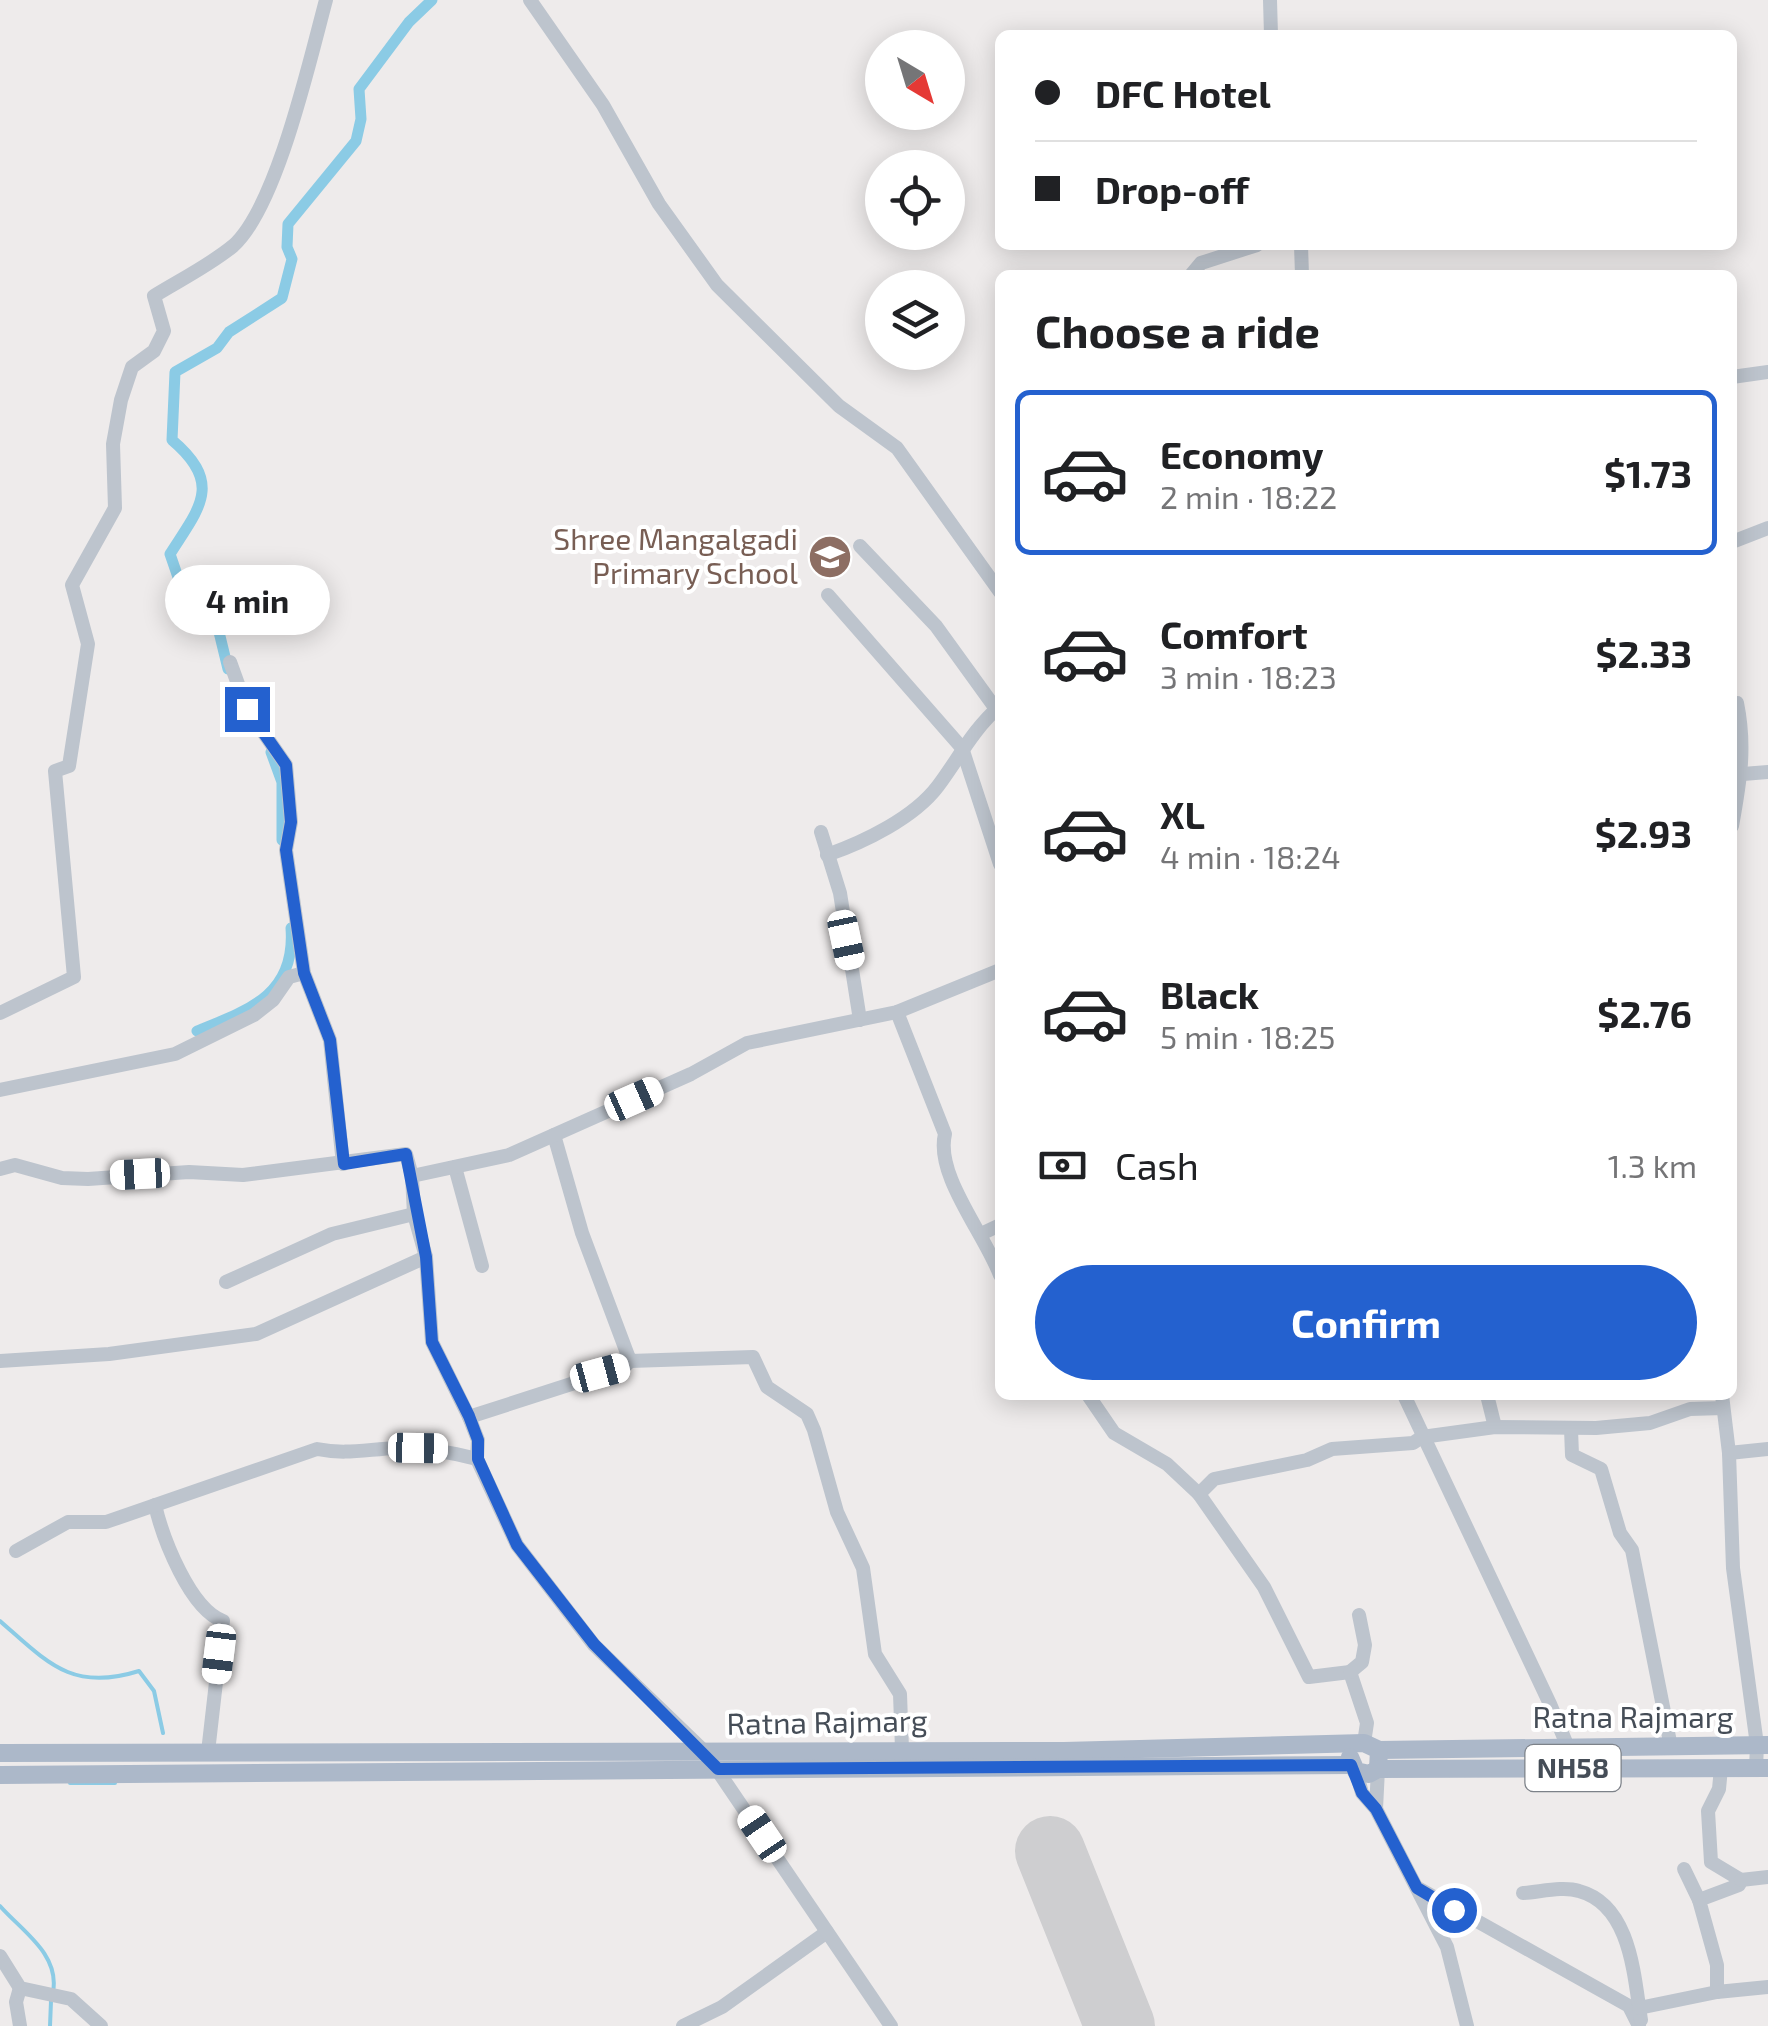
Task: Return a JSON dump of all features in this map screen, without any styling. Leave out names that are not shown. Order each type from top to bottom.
[{"type":"main road","name":"Ratna Rajmarg","points":[[0,1775],[718,1769],[1364,1757],[1567,1745],[1762,1745]]},
{"type":"main road","name":"Ratna Rajmarg","points":[[0,1753],[902,1749],[1364,1757],[1567,1768],[1762,1768]]},
{"type":"street","points":[[0,1013],[74,977],[55,771],[69,766],[88,644],[72,585],[115,508],[112,444],[121,400],[132,367],[154,352],[164,331],[154,296],[235,244],[251,222],[292,126],[326,0]]},
{"type":"street","points":[[530,0],[603,105],[659,204],[717,285],[839,406],[897,448],[995,585]]},
{"type":"street","points":[[1270,0],[1271,30]]},
{"type":"street","points":[[1195,270],[1201,263],[1241,250]]},
{"type":"street","points":[[1737,376],[1768,372]]},
{"type":"street","points":[[1737,540],[1768,528]]},
{"type":"street","points":[[860,546],[936,626],[995,703]]},
{"type":"street","points":[[828,594],[962,748],[995,849]]},
{"type":"street","points":[[230,662],[247,709],[286,765],[291,822],[286,850],[304,973],[330,1040],[344,1164]]},
{"type":"street","points":[[1737,703],[1744,774],[1737,804]]},
{"type":"street","points":[[827,856],[911,812],[936,789],[962,748],[995,710]]},
{"type":"street","points":[[1744,774],[1768,772]]},
{"type":"street","points":[[821,832],[840,893],[860,1020]]},
{"type":"street","points":[[412,1176],[508,1155],[691,1074],[746,1042],[897,1012],[995,972]]},
{"type":"street","points":[[0,1090],[175,1054],[254,1015],[273,1000],[289,978],[304,973]]},
{"type":"street","points":[[897,1012],[945,1134],[944,1166],[983,1233],[995,1263]]},
{"type":"street","points":[[554,1135],[582,1233],[630,1361]]},
{"type":"street","points":[[0,1168],[16,1165],[49,1176],[88,1179],[189,1172],[244,1175],[406,1154],[412,1176],[414,1214],[426,1257],[432,1342],[469,1416],[478,1440],[478,1459],[531,1568],[594,1644],[705,1752],[891,2026]]},
{"type":"street","points":[[455,1167],[482,1266]]},
{"type":"street","points":[[226,1282],[332,1234],[414,1214]]},
{"type":"street","points":[[983,1233],[995,1227]]},
{"type":"street","points":[[0,1362],[109,1354],[256,1334],[426,1257]]},
{"type":"street","points":[[469,1416],[624,1367],[630,1361],[753,1357],[766,1388],[807,1414],[837,1512],[864,1568],[876,1654],[900,1694],[902,1749]]},
{"type":"street","points":[[1091,1400],[1114,1433],[1168,1464],[1199,1494],[1264,1587],[1309,1676],[1350,1672],[1362,1662],[1364,1644],[1359,1615]]},
{"type":"street","points":[[1406,1400],[1567,1745],[1567,1768]]},
{"type":"street","points":[[1488,1400],[1495,1428]]},
{"type":"street","points":[[1199,1494],[1214,1479],[1307,1460],[1332,1449],[1413,1443],[1422,1436],[1495,1428],[1571,1429],[1650,1422],[1723,1402],[1733,1568],[1762,1745],[1762,1768]]},
{"type":"street","points":[[1571,1429],[1572,1454],[1602,1469],[1620,1532],[1632,1550],[1671,1747]]},
{"type":"street","points":[[16,1551],[68,1522],[106,1522],[316,1449],[346,1455],[394,1448],[441,1449],[478,1459]]},
{"type":"street","points":[[1729,1453],[1768,1449]]},
{"type":"street","points":[[155,1505],[194,1599],[208,1616],[223,1621],[208,1752]]},
{"type":"street","points":[[1350,1672],[1367,1723],[1362,1793],[1376,1809],[1447,1948],[1467,2026]]},
{"type":"street","points":[[1364,1757],[1376,1809]]},
{"type":"street","points":[[1722,1768],[1719,1789],[1708,1811],[1711,1862],[1741,1880],[1766,1884]]},
{"type":"street","points":[[1684,1869],[1699,1900],[1717,1966],[1718,1992]]},
{"type":"street","points":[[1699,1900],[1739,1885],[1741,1880]]},
{"type":"street","points":[[1417,1888],[1629,2006],[1641,2026]]},
{"type":"street","points":[[1523,1893],[1576,1890],[1612,1912],[1634,1967],[1641,2026]]},
{"type":"street","points":[[683,2026],[722,2008],[828,1932]]},
{"type":"street","points":[[0,1956],[20,1988],[57,1995],[83,2007],[101,2026]]},
{"type":"street","points":[[1639,2008],[1718,1992],[1768,1987]]},
{"type":"street","points":[[20,1988],[16,2002],[20,2026]]},
{"type":"street","points":[[722,2008],[727,2026]]},
{"type":"waterway","points":[[228,669],[219,632],[181,586],[170,554],[197,509],[202,483],[198,470],[172,440],[175,372],[217,348],[229,332],[282,298],[292,259],[287,247],[288,224],[356,141],[361,119],[359,89],[409,22],[432,0]]},
{"type":"waterway","points":[[271,752],[282,782],[282,840]]},
{"type":"waterway","points":[[197,1031],[251,1007],[277,984],[291,951],[291,928]]},
{"type":"waterway","points":[[0,1621],[62,1670],[96,1678],[139,1671],[154,1691],[163,1733]]},
{"type":"waterway","points":[[70,1783],[115,1783]]},
{"type":"waterway","points":[[0,1906],[45,1955],[54,1978],[53,1992]]},
{"type":"waterway","points":[[50,2026],[51,2001]]},
{"type":"runway","points":[[1050,1851],[1120,2026]]},
{"type":"place","name":"Shree Mangalgadi Primary School","points":[[830,557]]},
{"type":"route","points":[[247,709],[286,765],[291,822],[286,850],[304,973],[330,1040],[344,1164],[406,1154],[412,1176],[414,1214],[426,1257],[432,1342],[469,1416],[478,1440],[478,1459],[502,1515],[531,1568],[594,1644],[664,1717],[705,1752],[718,1769],[1351,1765],[1362,1793],[1376,1809],[1417,1888],[1454,1910]]}]
